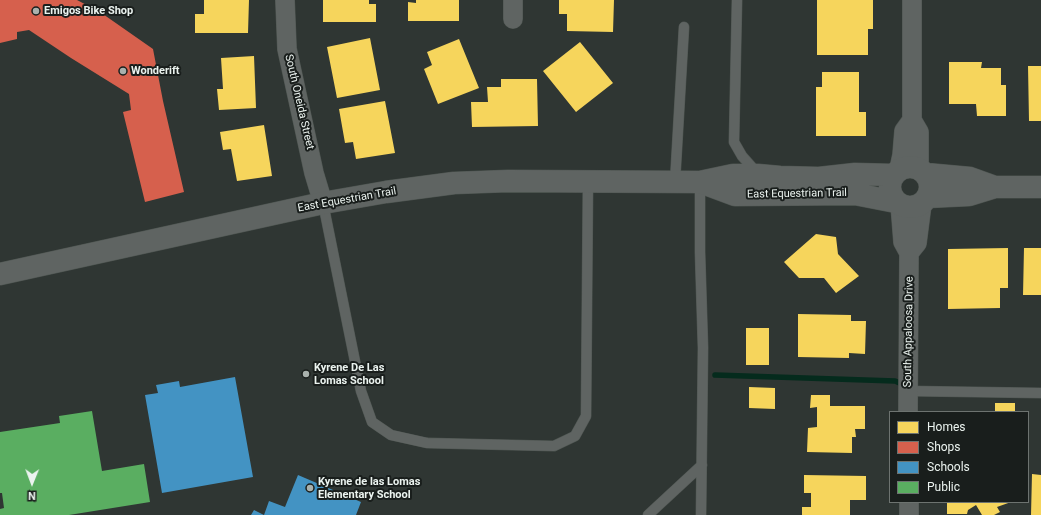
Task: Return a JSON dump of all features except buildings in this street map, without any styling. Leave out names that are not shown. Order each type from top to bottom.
[{"type":"street","name":"South Oneida Street","points":[[285,0],[286,49],[314,173],[323,203]]},
{"type":"street","points":[[513,0],[513,19]]},
{"type":"street","points":[[910,172],[930,186],[924,200],[911,207],[898,203],[890,192],[890,186],[910,172],[920,132],[912,120],[912,0]]},
{"type":"street","name":"East Equestrian Trail","points":[[0,274],[323,203],[386,192],[454,183],[508,181],[700,182],[733,175],[819,178],[855,174],[910,172],[970,178],[995,187]]},
{"type":"street","name":"East Equestrian Trail","points":[[700,182],[736,195],[855,194],[898,203]]},
{"type":"street","name":"East Equestrian Trail","points":[[924,200],[969,195],[995,187],[1041,187]]},
{"type":"street","name":"South Appaloosa Drive","points":[[909,253],[917,243],[924,200]]},
{"type":"street","name":"South Appaloosa Drive","points":[[898,203],[903,242],[909,253],[908,411]]},
{"type":"street","points":[[909,503],[909,515]]},
{"type":"lane","points":[[737,0],[734,142],[742,156],[758,175]]},
{"type":"lane","points":[[674,182],[684,27]]},
{"type":"lane","points":[[323,203],[360,391],[372,422],[391,435],[427,443],[554,446],[575,436],[586,416],[588,181]]},
{"type":"lane","points":[[700,182],[700,252],[703,348],[702,515]]},
{"type":"lane","points":[[908,391],[1041,393]]},
{"type":"lane","points":[[648,515],[702,465]]},
{"type":"waterway","points":[[715,375],[895,381],[904,385]]},
{"type":"place","name":"Emigos Bike Shop","points":[[36,11]]},
{"type":"place","name":"Wonderift","points":[[123,71]]},
{"type":"place","name":"Kyrene De Las Lomas School","points":[[306,374]]},
{"type":"place","name":"Kyrene de las Lomas Elementary School","points":[[310,488]]}]
